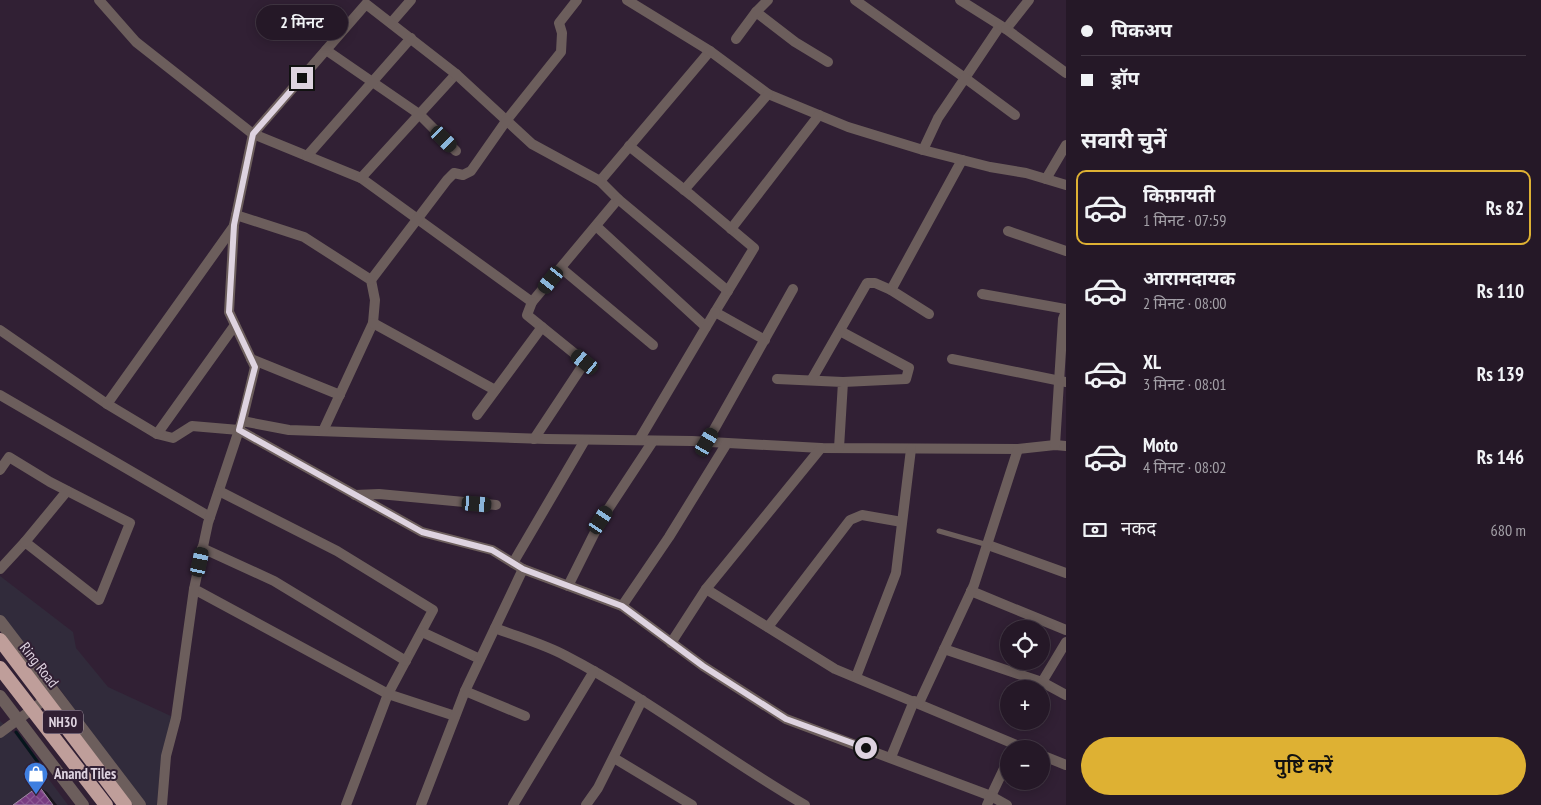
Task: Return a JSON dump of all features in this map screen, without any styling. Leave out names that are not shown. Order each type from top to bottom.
[{"type":"highway","name":"Ring Road","points":[[0,640],[125,805]]},
{"type":"highway","name":"NH30","points":[[0,668],[106,805]]},
{"type":"street","points":[[99,0],[136,42],[253,134],[361,178],[532,302]]},
{"type":"street","points":[[391,23],[410,0]]},
{"type":"street","points":[[371,280],[447,180],[454,173],[463,175],[471,171],[506,121],[560,52],[562,33],[559,23],[577,0]]},
{"type":"street","points":[[627,0],[710,51],[768,94],[848,127],[923,150],[990,168],[1026,173],[1066,185]]},
{"type":"street","points":[[736,39],[756,12],[768,0]]},
{"type":"street","points":[[855,0],[1015,115]]},
{"type":"street","points":[[960,0],[1066,73]]},
{"type":"street","points":[[923,150],[938,118],[965,78],[1003,28],[1028,0]]},
{"type":"street","points":[[162,805],[166,756],[176,718],[194,589],[202,548],[210,517],[240,426],[255,367],[229,312],[235,220],[253,134],[326,50],[364,2],[456,74],[532,144],[600,181],[618,199],[728,291]]},
{"type":"street","points":[[756,12],[795,42],[828,62]]},
{"type":"street","points":[[307,156],[411,38]]},
{"type":"street","points":[[326,50],[419,114],[456,151]]},
{"type":"street","points":[[600,181],[710,51]]},
{"type":"street","points":[[361,178],[456,74]]},
{"type":"street","points":[[684,190],[768,94]]},
{"type":"street","points":[[731,229],[819,115]]},
{"type":"street","points":[[1046,179],[1066,145]]},
{"type":"street","points":[[629,146],[754,248],[639,440]]},
{"type":"street","points":[[891,290],[962,160]]},
{"type":"street","points":[[534,439],[585,362],[527,315],[532,302],[618,199]]},
{"type":"street","points":[[235,220],[304,237],[371,280],[375,300],[373,323],[324,431]]},
{"type":"street","points":[[107,404],[235,220]]},
{"type":"street","points":[[596,226],[706,327]]},
{"type":"street","points":[[1008,231],[1066,251]]},
{"type":"street","points":[[561,268],[653,345]]},
{"type":"street","points":[[812,379],[867,284],[875,283],[891,290],[929,314]]},
{"type":"street","points":[[707,442],[793,289]]},
{"type":"street","points":[[982,294],[1065,315],[1062,381],[1055,445]]},
{"type":"street","points":[[715,312],[765,340]]},
{"type":"street","points":[[373,323],[495,390]]},
{"type":"street","points":[[157,434],[235,325]]},
{"type":"street","points":[[477,414],[542,327]]},
{"type":"street","points":[[0,330],[107,404],[157,434],[173,438],[192,426],[240,426],[289,430],[534,439],[707,442],[821,448],[1018,449],[1055,445],[1066,446]]},
{"type":"street","points":[[777,379],[812,379],[843,382],[906,379],[909,368],[840,331]]},
{"type":"street","points":[[251,359],[340,394]]},
{"type":"street","points":[[952,359],[1062,381]]},
{"type":"street","points":[[839,448],[843,382]]},
{"type":"street","points":[[0,395],[210,517]]},
{"type":"street","points":[[240,426],[354,495],[422,532],[492,550],[523,569],[622,606],[703,666],[786,719],[891,757],[989,800],[1007,805]]},
{"type":"street","points":[[513,563],[586,440]]},
{"type":"street","points":[[568,586],[601,520],[652,441]]},
{"type":"street","points":[[622,606],[669,537],[727,443]]},
{"type":"street","points":[[672,643],[706,589],[821,448]]},
{"type":"street","points":[[856,677],[896,573],[911,449]]},
{"type":"street","points":[[891,757],[971,591],[988,545],[1018,449]]},
{"type":"street","points":[[0,470],[9,456],[67,491],[130,523],[99,600],[25,542]]},
{"type":"street","points":[[0,569],[67,491]]},
{"type":"street","points":[[219,491],[337,550],[433,610],[388,694],[346,805]]},
{"type":"street","points":[[354,495],[379,494],[496,506]]},
{"type":"street","points":[[768,628],[850,520],[862,515],[902,522]]},
{"type":"street","points":[[988,545],[1066,573]]},
{"type":"street","points":[[202,548],[274,581],[406,661]]},
{"type":"street","points":[[421,805],[464,691],[523,569]]},
{"type":"street","points":[[194,589],[388,694],[455,716]]},
{"type":"street","points":[[706,589],[835,668],[1001,740]]},
{"type":"street","points":[[971,591],[1066,630]]},
{"type":"street","points":[[0,620],[140,805]]},
{"type":"street","points":[[495,628],[564,655],[594,671],[642,700],[762,780],[805,805]]},
{"type":"street","points":[[422,632],[480,659]]},
{"type":"street","points":[[1043,680],[1066,642]]},
{"type":"street","points":[[944,649],[1036,680]]},
{"type":"street","points":[[513,805],[594,671]]},
{"type":"street","points":[[1050,686],[1066,695]]},
{"type":"street","points":[[464,691],[525,716]]},
{"type":"street","points":[[0,733],[55,693]]},
{"type":"street","points":[[0,696],[83,805]]},
{"type":"street","points":[[586,805],[598,788],[614,758],[642,700]]},
{"type":"street","points":[[614,758],[692,805]]},
{"type":"street","points":[[1050,759],[1066,765]]},
{"type":"street","points":[[989,800],[1000,777]]},
{"type":"lane","points":[[939,531],[988,545]]},
{"type":"shaded area","points":[[0,576],[73,632],[76,648],[108,687],[173,717],[161,759],[157,805],[146,805],[115,766],[52,678],[0,615]]},
{"type":"shaded area","points":[[0,721],[15,734],[68,805],[0,805]]},
{"type":"building","name":"Anand Tiles","points":[[39,786],[53,805],[13,805]]},
{"type":"waterway","points":[[16,732],[45,772]]},
{"type":"place","name":"Anand Tiles","points":[[36,795]]},
{"type":"route","points":[[302,78],[253,134],[234,225],[229,312],[255,367],[239,430],[422,532],[492,550],[523,569],[622,606],[703,666],[786,719],[866,748]]}]
